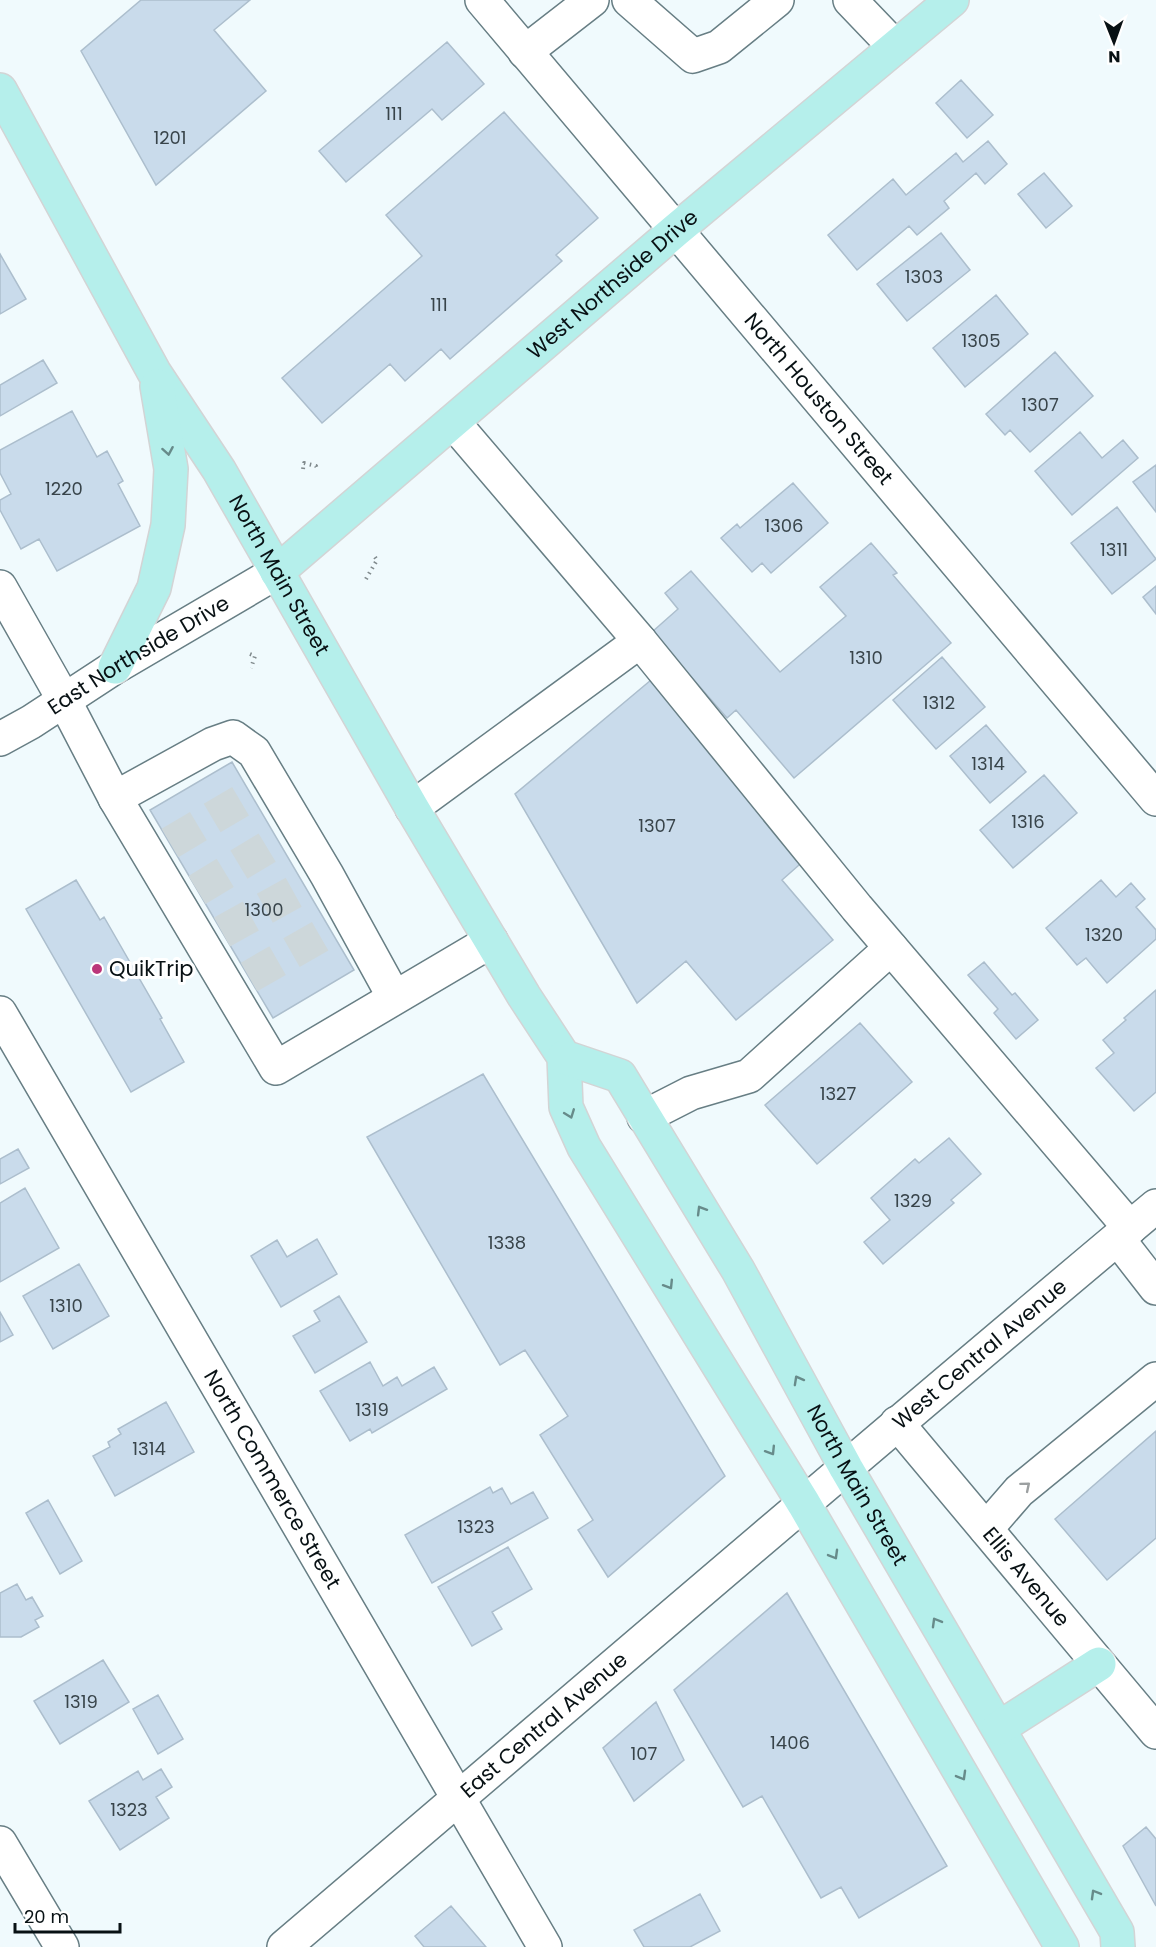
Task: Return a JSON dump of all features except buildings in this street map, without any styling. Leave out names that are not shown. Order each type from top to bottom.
[{"type":"main road","name":"West Northside Drive","points":[[277,572],[676,230],[952,0]]},
{"type":"main road","name":"North Main Street","points":[[0,90],[154,372],[219,470],[412,808],[491,941],[564,1057],[566,1107],[584,1147],[804,1504],[1062,1947]]},
{"type":"main road","points":[[115,667],[154,588],[168,525],[171,469],[154,372]]},
{"type":"main road","name":"North Main Street","points":[[564,1057],[620,1076],[738,1270],[846,1468],[1117,1932],[1118,1947]]},
{"type":"main road","points":[[999,1728],[1099,1664]]},
{"type":"street","name":"North Houston Street","points":[[482,0],[1156,799]]},
{"type":"street","points":[[525,52],[592,0]]},
{"type":"street","points":[[629,0],[693,56],[719,47],[777,0]]},
{"type":"street","points":[[850,0],[896,47]]},
{"type":"street","points":[[453,422],[640,641],[1124,1233],[1156,1288]]},
{"type":"street","name":"East Northside Drive","points":[[0,739],[115,667],[277,572]]},
{"type":"street","points":[[2,597],[64,700],[115,798],[159,849],[212,937],[238,983],[276,1068],[491,941]]},
{"type":"street","points":[[412,808],[640,641]]},
{"type":"street","points":[[115,798],[213,744],[233,737],[254,752],[261,788],[340,924],[394,997]]},
{"type":"street","points":[[644,1117],[691,1094],[750,1076],[891,948]]},
{"type":"street","name":"North Commerce Street","points":[[0,1012],[545,1947]]},
{"type":"street","name":"West Central Avenue","points":[[804,1504],[1156,1206]]},
{"type":"street","points":[[986,1529],[1019,1491],[1156,1379]]},
{"type":"street","name":"Ellis Avenue","points":[[897,1423],[1156,1732]]},
{"type":"street","name":"East Central Avenue","points":[[284,1947],[804,1504]]},
{"type":"street","points":[[0,1843],[63,1947]]},
{"type":"path","points":[[303,469],[304,463],[316,466],[318,471]]},
{"type":"path","points":[[366,579],[377,560],[373,554]]},
{"type":"path","points":[[250,654],[255,656],[251,668]]},
{"type":"tunnel","points":[[170,843],[251,795]]},
{"type":"tunnel","points":[[197,890],[278,841]]},
{"type":"tunnel","points":[[222,932],[305,886]]},
{"type":"tunnel","points":[[249,977],[331,930]]},
{"type":"place","name":"QuikTrip","points":[[97,969]]}]
